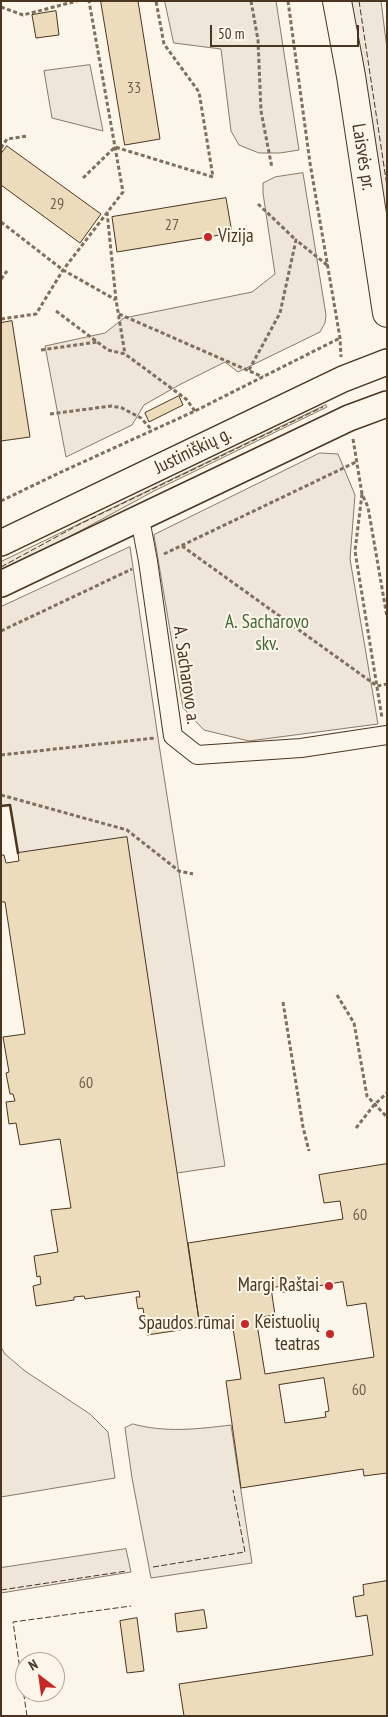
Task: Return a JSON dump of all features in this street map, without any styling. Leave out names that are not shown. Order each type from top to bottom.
[{"type":"main road","name":"Laisvės pr.","points":[[337,1],[387,314]]},
{"type":"main road","name":"Justiniškių g.","points":[[1,543],[343,379],[387,362]]},
{"type":"main road","name":"Justiniškių g.","points":[[1,584],[349,418],[387,404]]},
{"type":"street","name":"A. Sacharovo a.","points":[[140,519],[148,561],[173,736],[197,755],[301,748],[386,736]]},
{"type":"path","points":[[1,7],[23,16],[77,1]]},
{"type":"path","points":[[1,319],[36,314],[63,270],[122,192],[89,1]]},
{"type":"path","points":[[115,147],[212,177],[200,92],[164,44],[156,1]]},
{"type":"path","points":[[251,1],[258,40],[261,111],[272,168]]},
{"type":"path","points":[[288,1],[310,162],[340,338],[343,379]]},
{"type":"path","points":[[1,140],[28,136]]},
{"type":"path","points":[[1,148],[7,139]]},
{"type":"path","points":[[83,178],[115,147]]},
{"type":"path","points":[[258,204],[296,240],[327,265]]},
{"type":"path","points":[[107,212],[116,300],[125,354]]},
{"type":"path","points":[[1,222],[63,270],[116,300]]},
{"type":"path","points":[[249,370],[280,313],[296,240]]},
{"type":"path","points":[[1,279],[7,271]]},
{"type":"path","points":[[56,311],[108,350],[125,354],[186,399],[195,411]]},
{"type":"path","points":[[119,314],[263,376]]},
{"type":"path","points":[[1,501],[195,411],[340,338]]},
{"type":"path","points":[[41,350],[97,342]]},
{"type":"path","points":[[50,414],[111,406],[122,408],[141,418],[152,430]]},
{"type":"path","points":[[349,418],[362,494],[368,507],[387,617]]},
{"type":"path","points":[[1,631],[356,462]]},
{"type":"path","points":[[362,494],[355,551],[386,736]]},
{"type":"path","points":[[182,546],[377,686],[387,684]]},
{"type":"path","points":[[1,755],[173,736]]},
{"type":"path","points":[[1,795],[127,830],[179,871],[193,874]]},
{"type":"path","points":[[337,995],[354,1024],[367,1096],[387,1117]]},
{"type":"path","points":[[283,1002],[303,1127],[309,1151]]},
{"type":"path","points":[[356,1128],[374,1105],[387,1093]]},
{"type":"green space","points":[[165,1],[276,1],[299,150],[280,153],[259,153],[239,145],[231,131],[221,49],[174,43]]},
{"type":"green space","points":[[350,1],[381,1],[387,49],[387,229]]},
{"type":"green space","points":[[90,65],[103,131],[52,118],[44,71]]},
{"type":"green space","points":[[303,173],[326,315],[325,323],[320,332],[238,372],[225,362],[144,405],[132,425],[66,457],[45,346],[105,333],[124,318],[252,292],[275,274],[263,183],[275,177]]},
{"type":"green space","points":[[326,405],[327,407],[154,491],[43,551],[1,571],[1,562]]},
{"type":"green space","name":"A. Sacharovo skv.","points":[[320,453],[338,454],[355,495],[350,559],[378,724],[249,741],[204,730],[183,708],[154,535]]},
{"type":"green space","points":[[130,547],[225,1166],[177,1173],[18,853],[10,805],[1,806],[1,607]]},
{"type":"green space","points":[[1,1347],[5,1354],[25,1371],[90,1414],[108,1432],[115,1478],[1,1497]]},
{"type":"green space","points":[[133,1424],[158,1429],[194,1429],[231,1425],[252,1563],[151,1578],[132,1478],[125,1428]]},
{"type":"green space","points":[[126,1549],[131,1572],[1,1593],[1,1568]]},
{"type":"building","points":[[101,1],[138,1],[160,139],[125,145]]},
{"type":"building","points":[[56,11],[59,35],[36,38],[32,15]]},
{"type":"building","points":[[7,146],[101,214],[80,243],[1,185],[1,154]]},
{"type":"building","points":[[226,198],[232,233],[117,252],[112,217]]},
{"type":"building","points":[[12,321],[30,437],[1,441],[1,323]]},
{"type":"building","points":[[179,396],[183,405],[149,422],[145,413]]},
{"type":"building","points":[[127,837],[200,1327],[147,1335],[143,1308],[138,1309],[136,1297],[140,1297],[139,1291],[85,1299],[84,1296],[74,1297],[74,1300],[36,1306],[33,1286],[41,1284],[40,1276],[37,1277],[34,1256],[58,1252],[51,1210],[71,1208],[60,1139],[20,1145],[16,1123],[9,1124],[6,1102],[15,1101],[13,1094],[10,1094],[6,1073],[9,1072],[3,1037],[25,1034],[5,902],[1,902],[1,855],[4,855],[6,863],[19,861],[18,853]]},
{"type":"building","name":"Spaudos rūmai","points":[[387,1164],[387,1473],[364,1476],[363,1469],[241,1488],[226,1381],[241,1379],[232,1322],[200,1327],[188,1243],[343,1219],[340,1201],[324,1203],[319,1175]],"holes":[[[343,1282],[347,1306],[366,1303],[374,1357],[265,1374],[256,1318],[275,1315],[271,1288],[281,1286],[282,1292]],[[324,1378],[329,1411],[325,1412],[326,1417],[285,1423],[279,1385]]]},
{"type":"building","points":[[387,1581],[387,1716],[184,1716],[179,1684],[373,1655],[367,1615],[356,1617],[353,1597],[364,1595],[363,1585]]},
{"type":"building","points":[[204,1610],[207,1628],[177,1632],[175,1614]]},
{"type":"building","points":[[137,1618],[144,1671],[127,1673],[120,1621]]},
{"type":"fence","points":[[359,1],[387,186]]},
{"type":"fence","points":[[1,567],[80,524],[323,407]]},
{"type":"fence","points":[[153,1567],[245,1552],[233,1490]]},
{"type":"fence","points":[[1,1590],[127,1571]]},
{"type":"fence","points":[[27,1716],[13,1622],[131,1606]]},
{"type":"wall","points":[[1,806],[10,805],[18,853]]},
{"type":"place","name":"Vizija","points":[[208,237]]},
{"type":"place","name":"Margi Raštai","points":[[329,1286]]},
{"type":"place","name":"Spaudos rūmai","points":[[245,1324]]},
{"type":"place","name":"Keistuolių teatras","points":[[330,1334]]}]
